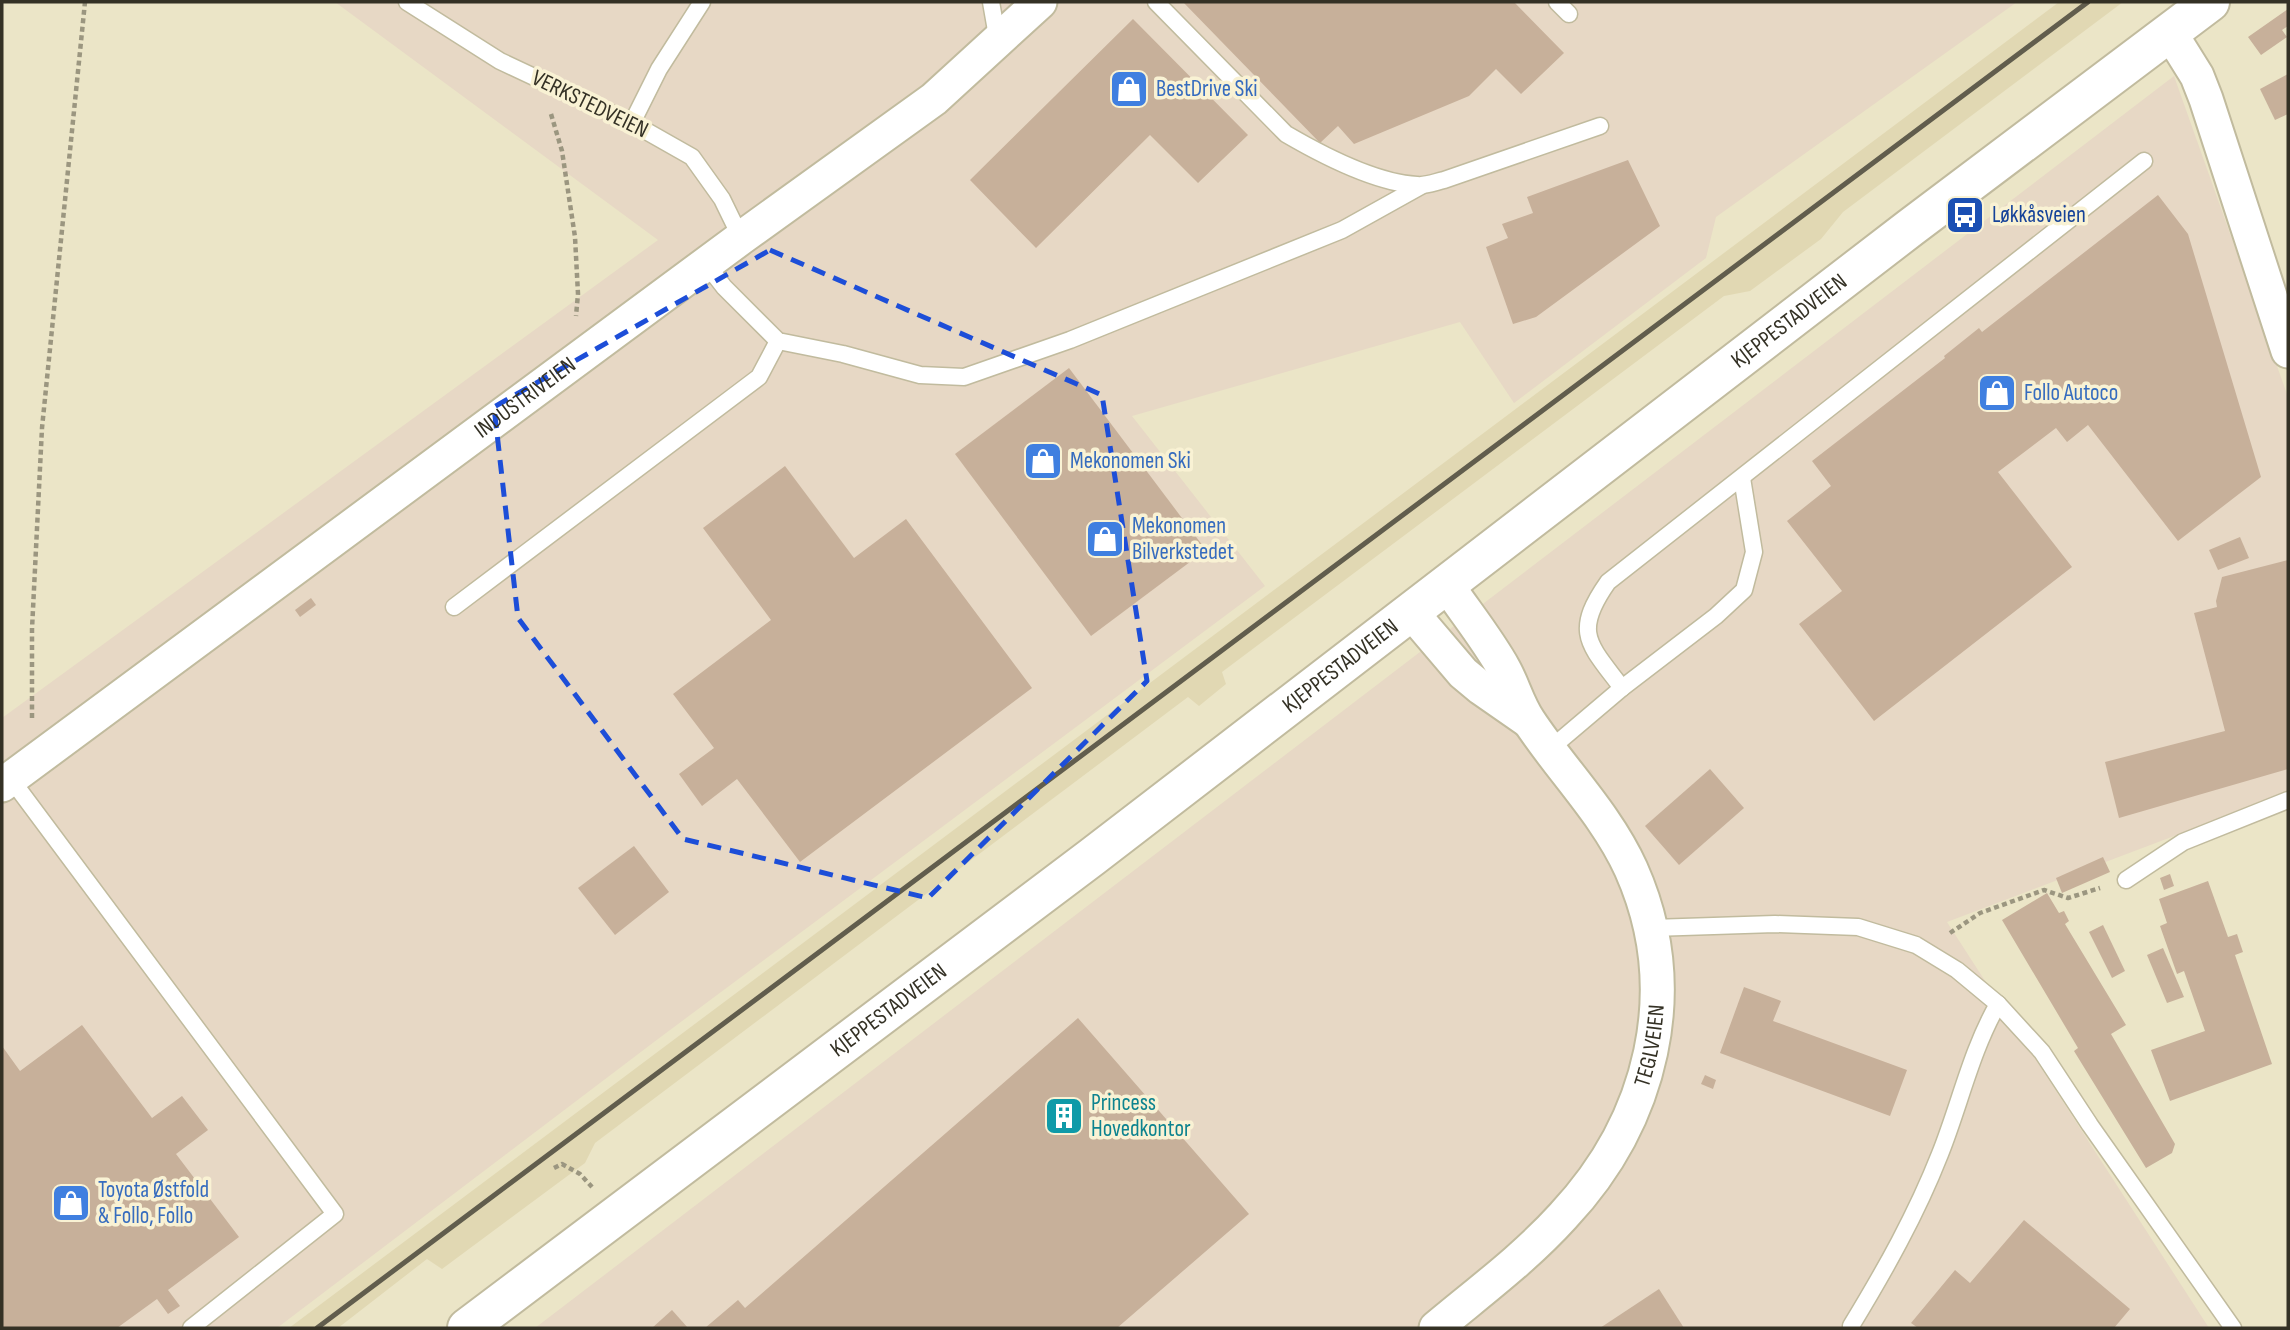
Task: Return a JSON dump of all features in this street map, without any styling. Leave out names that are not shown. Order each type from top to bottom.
[{"type":"main road","name":"KJEPPESTADVEIEN","points":[[467,1328],[1092,858],[2210,2]]},
{"type":"street","name":"INDUSTRIVEIEN","points":[[6,782],[741,238],[934,99],[1040,2]]},
{"type":"street","points":[[2169,31],[2197,76],[2207,99],[2288,351]]},
{"type":"street","name":"TEGLVEIEN","points":[[1436,1328],[1537,1243],[1566,1214],[1615,1144],[1634,1110],[1654,1042],[1656,968],[1652,928],[1634,877],[1620,848],[1594,807],[1527,720],[1504,668],[1447,585]]},
{"type":"street","name":"TEGLVEIEN","points":[[1412,613],[1463,673],[1527,720]]},
{"type":"lane","name":"VERKSTEDVEIEN","points":[[407,2],[500,61],[632,123],[692,157],[722,199],[741,238]]},
{"type":"lane","points":[[632,123],[659,69],[702,2]]},
{"type":"lane","points":[[990,2],[998,42]]},
{"type":"lane","points":[[1156,2],[1286,134],[1374,176],[1396,183],[1421,186]]},
{"type":"lane","points":[[707,265],[724,287],[778,341],[843,354],[920,375],[964,377],[1070,340],[1342,230],[1421,186],[1600,126]]},
{"type":"lane","points":[[1622,688],[1591,646],[1586,628],[1593,603],[1608,582],[2144,161]]},
{"type":"lane","points":[[454,607],[759,377],[778,341]]},
{"type":"lane","points":[[1550,749],[1622,688],[1716,616],[1744,590],[1754,552],[1742,478]]},
{"type":"lane","points":[[6,782],[335,1214],[191,1328]]},
{"type":"lane","points":[[2126,880],[2183,842],[2288,800]]},
{"type":"lane","points":[[1652,928],[1775,924],[1858,927],[1916,945],[1957,970],[1997,1004],[2042,1052],[2233,1328]]},
{"type":"lane","points":[[1851,1326],[1890,1262],[1912,1219],[1940,1153],[1982,1032],[1997,1004]]},
{"type":"path","points":[[32,721],[32,629],[42,428],[85,2]]},
{"type":"path","points":[[541,80],[562,151],[575,237],[578,294],[573,363]]},
{"type":"path","points":[[1930,954],[1948,935],[1980,913],[2044,890],[2067,898],[2126,880]]},
{"type":"highlighted area","points":[[770,250],[1102,395],[1147,681],[928,898],[683,839],[518,618],[494,407]]},
{"type":"shaded area","points":[[335,2],[2017,2],[1716,217],[1706,258],[1514,403],[1460,322],[1132,416],[1265,586],[658,1039],[277,1328],[2,1328],[2,718],[658,240]]},
{"type":"shaded area","points":[[2059,2],[2123,2],[1843,212],[1821,239],[1750,291],[1724,296],[1222,672],[1226,684],[1199,706],[1188,697],[595,1143],[585,1163],[442,1269],[427,1259],[338,1328],[289,1328]]},
{"type":"shaded area","points":[[2174,76],[2288,397],[2288,793],[1947,922],[2209,1328],[535,1328]]},
{"type":"building","points":[[1183,2],[1514,2],[1564,53],[1521,94],[1496,69],[1469,96],[1354,144],[1338,126],[1320,143]]},
{"type":"building","points":[[2288,9],[2288,26],[2282,30],[2287,37],[2261,55],[2248,37]]},
{"type":"building","points":[[1133,19],[1248,135],[1198,183],[1150,135],[1036,248],[970,180]]},
{"type":"building","points":[[2288,74],[2288,114],[2275,120],[2260,89]]},
{"type":"building","points":[[1628,160],[1660,226],[1536,317],[1513,324],[1486,247],[1508,238],[1502,224],[1533,213],[1527,197]]},
{"type":"building","points":[[2158,195],[2188,234],[2261,477],[2178,541],[2088,425],[2067,442],[2056,428],[1998,472],[2072,567],[1874,721],[1799,624],[1842,591],[1787,521],[1831,486],[1812,461],[1945,358],[1944,356],[1979,328],[1982,332]]},
{"type":"building","points":[[1069,368],[1206,550],[1091,636],[955,454]]},
{"type":"building","points":[[785,466],[854,558],[906,519],[1032,688],[800,862],[737,779],[702,806],[679,774],[714,748],[673,694],[771,620],[703,528]]},
{"type":"building","points":[[2240,537],[2249,558],[2218,570],[2209,550]]},
{"type":"building","points":[[2288,560],[2288,769],[2119,818],[2105,762],[2225,731],[2194,613],[2217,607],[2222,577]]},
{"type":"building","points":[[311,598],[316,605],[300,617],[295,610]]},
{"type":"building","points":[[1710,769],[1744,808],[1679,865],[1645,826]]},
{"type":"building","points":[[634,846],[669,892],[615,935],[578,888]]},
{"type":"building","points":[[2103,857],[2110,872],[2062,893],[2056,878]]},
{"type":"building","points":[[2170,874],[2174,886],[2164,890],[2160,878]]},
{"type":"building","points":[[2208,881],[2228,937],[2237,934],[2243,952],[2235,955],[2272,1064],[2170,1101],[2151,1050],[2205,1031],[2184,971],[2177,974],[2160,926],[2167,923],[2159,899]]},
{"type":"building","points":[[2047,893],[2059,913],[2064,911],[2069,921],[2065,924],[2126,1025],[2111,1034],[2175,1144],[2172,1153],[2146,1168],[2074,1051],[2078,1048],[2002,920]]},
{"type":"building","points":[[2103,925],[2125,971],[2112,978],[2089,932]]},
{"type":"building","points":[[2163,948],[2184,997],[2167,1003],[2147,955]]},
{"type":"building","points":[[1744,987],[1781,1001],[1773,1021],[1907,1070],[1890,1116],[1720,1053]]},
{"type":"building","name":"Princess Hovedkontor","points":[[1078,1018],[1249,1214],[1117,1328],[705,1328],[738,1300],[745,1308]]},
{"type":"building","points":[[82,1025],[152,1118],[182,1096],[208,1130],[176,1154],[239,1237],[168,1290],[180,1306],[168,1314],[157,1299],[117,1328],[2,1328],[2,1046],[20,1071]]},
{"type":"building","points":[[1705,1075],[1716,1080],[1713,1089],[1701,1084]]},
{"type":"building","points":[[2024,1220],[2130,1309],[2114,1328],[1918,1328],[1911,1323],[1955,1270],[1970,1283]]},
{"type":"building","points":[[1659,1289],[1684,1328],[1600,1328]]},
{"type":"building","points":[[672,1310],[688,1328],[652,1328]]},
{"type":"railway","points":[[317,1328],[2088,2]]},
{"type":"place","name":"BestDrive Ski","points":[[1129,89]]},
{"type":"place","name":"Løkkåsveien","points":[[1965,215]]},
{"type":"place","name":"Follo Autoco","points":[[1997,393]]},
{"type":"place","name":"Mekonomen Ski","points":[[1043,461]]},
{"type":"place","name":"Mekonomen Bilverkstedet","points":[[1105,539]]},
{"type":"place","name":"Princess Hovedkontor","points":[[1064,1116]]},
{"type":"place","name":"Toyota Østfold & Follo, Follo","points":[[71,1203]]}]
